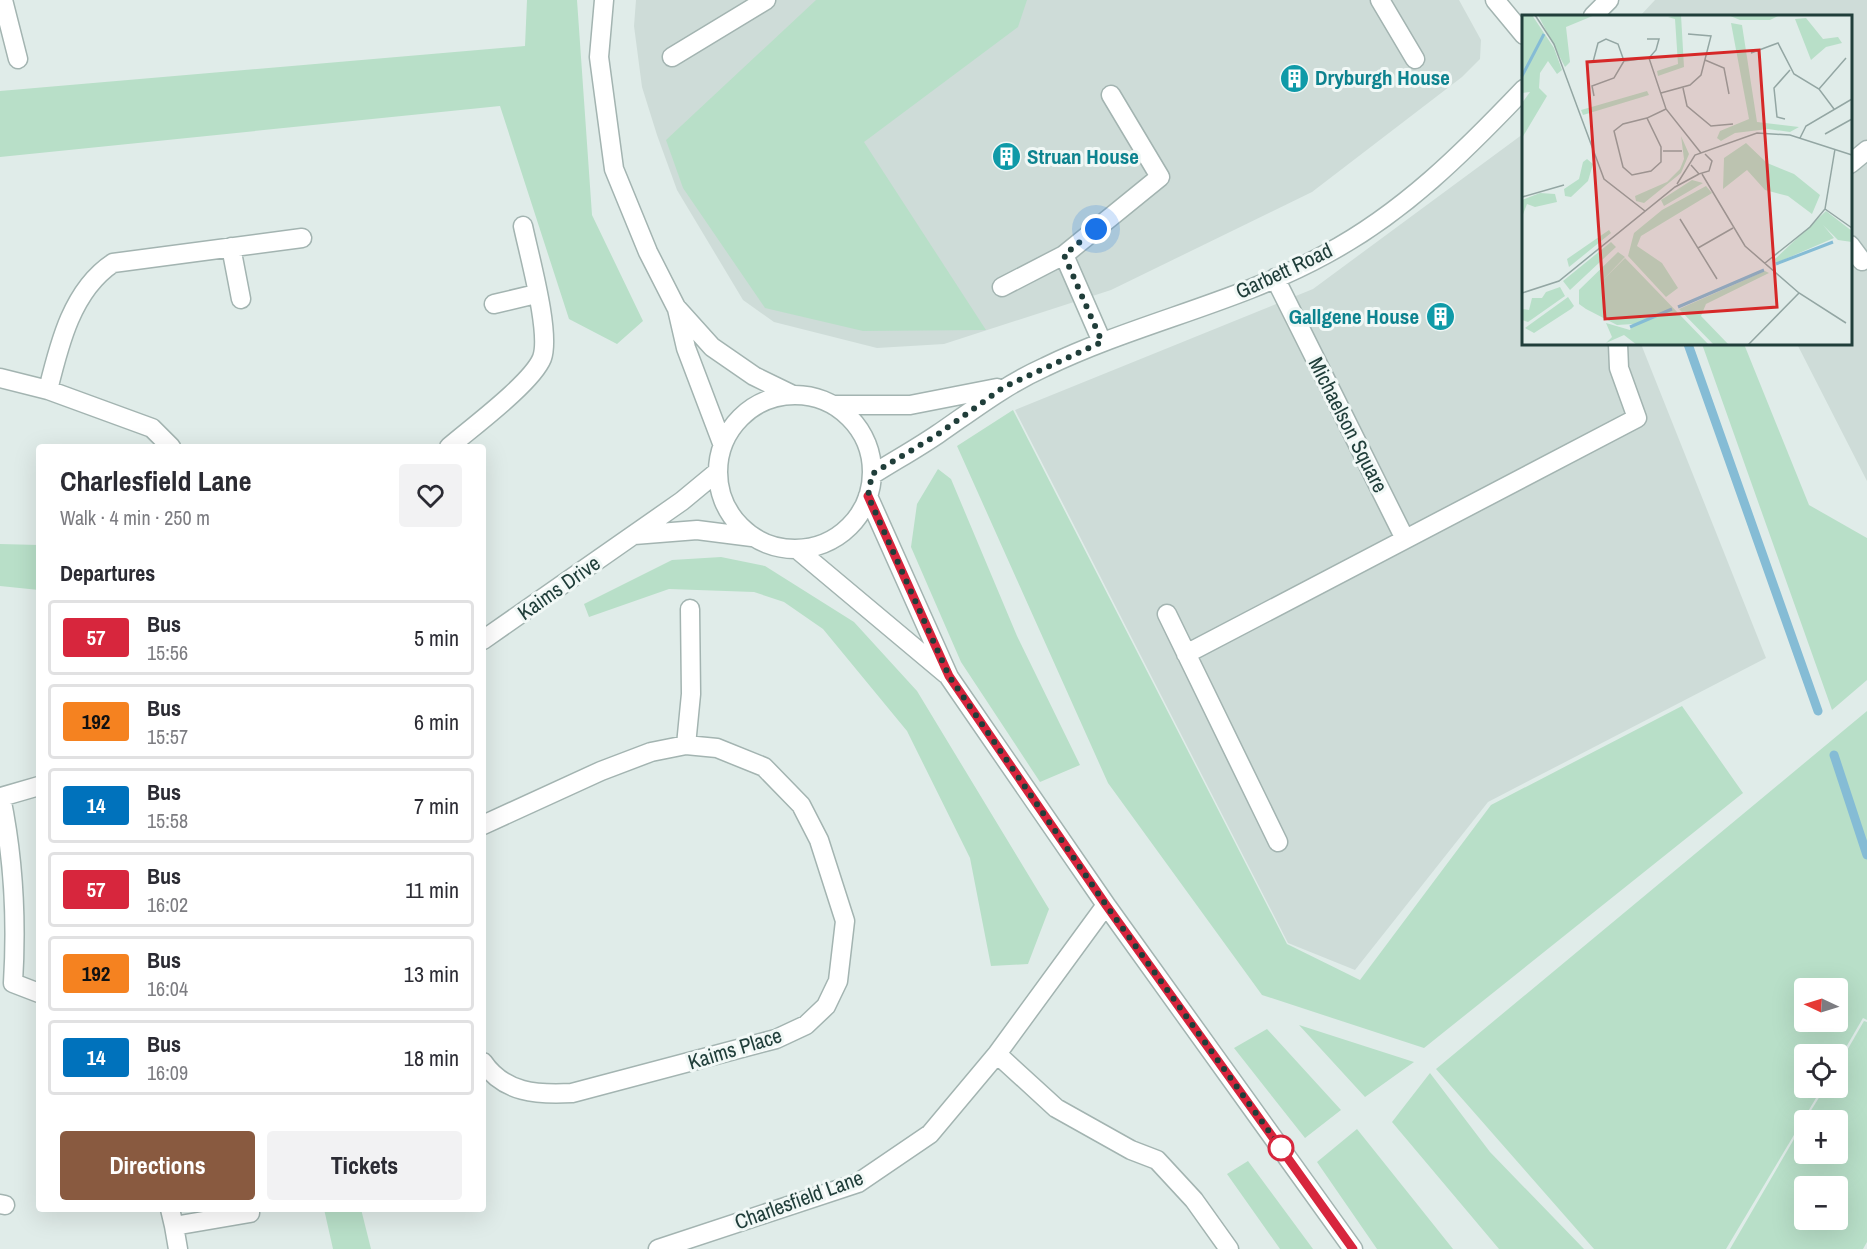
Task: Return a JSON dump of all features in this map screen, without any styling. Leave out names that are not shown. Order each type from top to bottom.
[{"type":"street","points":[[3,0],[18,59]]},
{"type":"street","points":[[604,0],[599,57],[614,169],[648,252],[676,307],[686,348],[723,443]]},
{"type":"street","points":[[672,57],[766,0]]},
{"type":"street","points":[[1380,0],[1415,59]]},
{"type":"street","points":[[1495,0],[1522,32]]},
{"type":"street","points":[[1594,15],[1610,0]]},
{"type":"street","name":"Garbett Road","points":[[872,474],[937,435],[1004,387],[1102,342],[1275,278],[1327,254],[1410,200],[1522,91]]},
{"type":"street","points":[[1002,287],[1064,255],[1160,177],[1111,96]]},
{"type":"street","points":[[1852,163],[1867,150]]},
{"type":"street","points":[[452,444],[524,381],[542,358],[544,333],[524,226]]},
{"type":"street","points":[[48,390],[58,346],[84,291],[97,273],[113,263],[302,238]]},
{"type":"street","points":[[1852,246],[1862,261]]},
{"type":"street","points":[[231,247],[241,299]]},
{"type":"street","points":[[1064,255],[1102,342]]},
{"type":"street","name":"Michaelson Square","points":[[1275,278],[1405,539]]},
{"type":"street","points":[[494,304],[536,294]]},
{"type":"street","points":[[634,535],[697,530],[752,537],[772,546],[798,549],[819,546],[843,532],[862,510],[868,496],[872,474],[870,455],[853,421],[833,405],[817,398],[793,394],[754,376],[712,347],[676,307]]},
{"type":"street","points":[[1186,654],[1637,418],[1619,368],[1618,345]]},
{"type":"street","points":[[0,378],[48,390],[152,428],[168,444]]},
{"type":"street","name":"Garbett Road","points":[[833,405],[910,405],[1004,387]]},
{"type":"street","points":[[752,537],[728,512],[720,494],[717,472],[723,443],[733,425],[749,409],[777,396],[793,394]]},
{"type":"street","name":"Kaims Drive","points":[[486,638],[634,535],[717,472]]},
{"type":"street","points":[[868,496],[949,676],[1106,905],[1353,1249]]},
{"type":"street","points":[[798,549],[949,676]]},
{"type":"street","points":[[686,745],[691,694],[690,609]]},
{"type":"street","points":[[1167,614],[1278,842]]},
{"type":"street","name":"Kaims Place","points":[[486,824],[651,752],[686,745],[717,748],[764,767],[801,805],[819,840],[845,921],[838,981],[826,1006],[806,1025],[776,1039],[572,1093],[541,1095],[510,1087],[490,1073],[486,1067]]},
{"type":"street","points":[[36,787],[1,796],[10,842],[16,893],[6,984],[36,992]]},
{"type":"street","name":"Charlesfield Lane","points":[[658,1249],[858,1183],[930,1134],[997,1054],[1106,905]]},
{"type":"street","points":[[997,1054],[1056,1108],[1131,1150],[1157,1160],[1194,1200],[1229,1249]]},
{"type":"street","points":[[178,1249],[172,1217],[250,1214]]},
{"type":"shaded area","points":[[636,0],[1459,0],[1481,40],[1480,59],[1462,77],[1312,192],[1111,290],[944,344],[877,348],[774,322],[743,300],[677,190],[657,135],[642,87],[634,26]]},
{"type":"shaded area","points":[[1655,0],[1867,0],[1867,481],[1798,345],[1852,345],[1852,15],[1641,15]]},
{"type":"shaded area","points":[[1522,135],[1522,345],[1641,345],[1766,658],[1488,802],[1355,970],[1288,943],[1015,410],[1313,289]]},
{"type":"green space","points":[[527,0],[577,0],[592,215],[643,321],[617,344],[569,319],[500,106],[0,157],[0,91],[525,46]]},
{"type":"green space","points":[[816,0],[1027,0],[1018,27],[864,142],[986,330],[863,331],[765,308],[683,188],[666,140]]},
{"type":"green space","points":[[1702,345],[1744,345],[1809,505],[1867,538],[1867,680],[1832,710]]},
{"type":"green space","points":[[1013,410],[1287,944],[1360,980],[1491,805],[1682,706],[1743,793],[1424,1048],[1262,995],[1108,783],[957,446]]},
{"type":"green space","points":[[938,469],[951,479],[1017,636],[1080,765],[1040,782],[961,662],[911,547],[917,504]]},
{"type":"green space","points":[[0,544],[36,545],[36,590],[0,586]]},
{"type":"green space","points":[[721,557],[765,566],[854,622],[917,691],[1049,909],[1028,964],[991,966],[970,858],[907,731],[823,629],[784,602],[754,592],[669,589],[589,617],[584,604],[672,560]]},
{"type":"green space","points":[[1867,711],[1867,1020],[1863,1018],[1848,1044],[1794,1044],[1794,1098],[1816,1098],[1809,1110],[1794,1110],[1794,1135],[1726,1249],[1594,1249],[1436,1069]]},
{"type":"green space","points":[[1864,1021],[1867,1022],[1867,1242],[1863,1249],[1730,1249],[1794,1139],[1794,1164],[1848,1164],[1848,1110],[1811,1110],[1819,1098],[1848,1098],[1848,1049]]},
{"type":"green space","points":[[1299,1025],[1414,1062],[1365,1097]]},
{"type":"green space","points":[[1267,1029],[1341,1110],[1305,1138],[1234,1048]]},
{"type":"green space","points":[[1430,1073],[1490,1152],[1584,1249],[1499,1249],[1392,1122]]},
{"type":"green space","points":[[1357,1129],[1453,1249],[1377,1249],[1317,1162]]},
{"type":"green space","points":[[1248,1161],[1313,1249],[1280,1249],[1227,1174]]},
{"type":"green space","points":[[325,1212],[362,1212],[371,1249],[333,1249]]},
{"type":"waterway","points":[[1688,345],[1818,711]]},
{"type":"waterway","points":[[1834,755],[1867,855]]},
{"type":"bus line","name":"57","points":[[868,496],[909,582],[949,676],[1106,905],[1353,1249]]},
{"type":"place","name":"Dryburgh House","points":[[1294,78]]},
{"type":"place","name":"Struan House","points":[[1006,157]]},
{"type":"place","name":"Gallgene House","points":[[1440,317]]},
{"type":"route","points":[[1096,229],[1064,255],[1102,342],[1004,387],[937,435],[872,474],[868,496],[909,582],[949,676],[1106,905],[1281,1148]]}]
